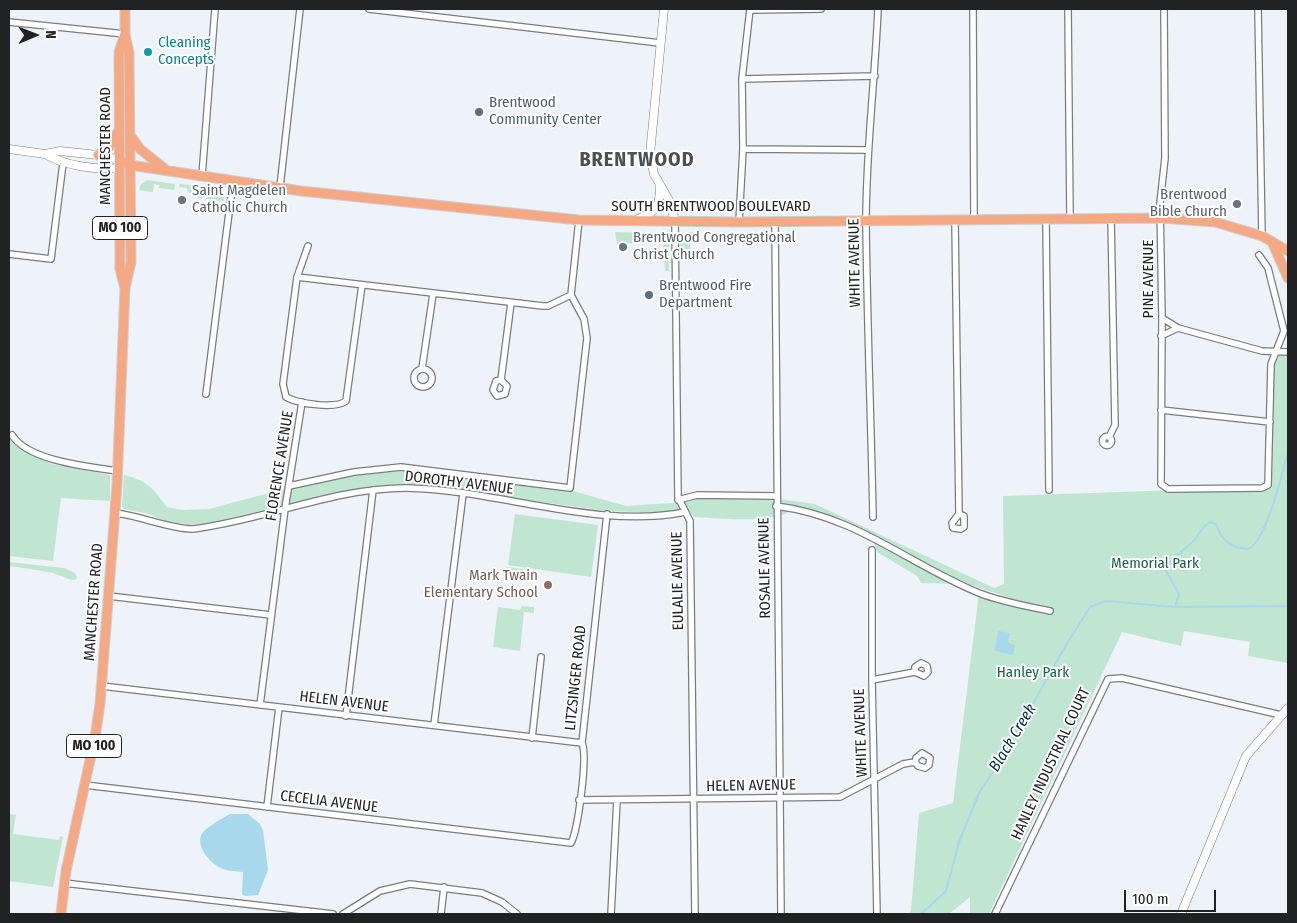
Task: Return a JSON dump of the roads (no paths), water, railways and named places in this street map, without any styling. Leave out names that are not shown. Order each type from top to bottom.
[{"type":"main road","name":"MANCHESTER ROAD","points":[[61,914],[64,883],[98,721],[118,471],[126,288],[131,262],[129,53],[125,34],[125,9]]},
{"type":"main road","name":"MANCHESTER ROAD","points":[[125,34],[119,52],[119,164],[120,269],[126,288]]},
{"type":"main road","points":[[98,155],[110,146],[119,128]]},
{"type":"main road","points":[[130,134],[144,153],[167,171]]},
{"type":"main road","name":"SOUTH BRENTWOOD BOULEVARD","points":[[119,164],[280,187],[579,220],[739,222],[1161,218],[1215,222],[1262,236],[1288,251]]},
{"type":"main road","points":[[1271,242],[1288,278]]},
{"type":"street","points":[[202,176],[215,9]]},
{"type":"street","points":[[280,187],[300,9]]},
{"type":"street","points":[[369,9],[660,43]]},
{"type":"street","points":[[664,9],[650,154],[660,185],[670,202],[675,222]]},
{"type":"street","points":[[739,222],[743,149],[742,78],[750,9],[820,9]]},
{"type":"street","name":"WHITE AVENUE","points":[[873,517],[866,220],[868,150],[875,76],[878,9]]},
{"type":"street","points":[[973,9],[974,220]]},
{"type":"street","points":[[1068,9],[1070,218]]},
{"type":"street","name":"PINE AVENUE","points":[[1164,9],[1165,158],[1160,197],[1162,318],[1161,484],[1164,488],[1172,490],[1262,488],[1267,486],[1270,482],[1270,422]]},
{"type":"street","points":[[1258,9],[1262,236]]},
{"type":"street","points":[[9,22],[125,34]]},
{"type":"street","points":[[742,78],[875,76]]},
{"type":"street","name":"SOUTH BRENTWOOD BOULEVARD","points":[[9,149],[45,154],[63,163],[108,169],[119,164]]},
{"type":"street","points":[[743,149],[868,150]]},
{"type":"street","name":"SOUTH BRENTWOOD BOULEVARD","points":[[45,154],[60,151],[98,155],[119,164]]},
{"type":"street","points":[[9,254],[51,259],[63,163]]},
{"type":"street","points":[[206,394],[233,181]]},
{"type":"street","points":[[634,221],[655,210],[659,205],[660,185]]},
{"type":"street","points":[[1109,437],[1115,425],[1111,218]]},
{"type":"street","points":[[1046,219],[1049,490]]},
{"type":"street","points":[[289,486],[370,469],[401,467],[570,488],[587,338],[584,319],[571,295],[579,220]]},
{"type":"street","points":[[955,220],[958,514]]},
{"type":"street","name":"ROSALIE AVENUE","points":[[775,221],[781,914]]},
{"type":"street","name":"EULALIE AVENUE","points":[[675,222],[678,500],[690,521],[695,914]]},
{"type":"street","name":"FLORENCE AVENUE","points":[[260,705],[285,509],[302,402],[286,397],[282,388],[297,277],[308,246]]},
{"type":"street","points":[[1161,410],[1270,422],[1271,364],[1274,352],[1282,340],[1284,327],[1268,268],[1259,255]]},
{"type":"street","points":[[297,277],[548,306],[571,295]]},
{"type":"street","points":[[302,402],[335,406],[346,401],[362,285]]},
{"type":"street","points":[[422,369],[434,294]]},
{"type":"street","points":[[502,380],[511,302]]},
{"type":"street","points":[[1162,318],[1178,328],[1262,351],[1288,352]]},
{"type":"street","points":[[1161,336],[1178,328]]},
{"type":"street","points":[[12,435],[20,444],[46,457],[118,471]]},
{"type":"street","name":"DOROTHY AVENUE","points":[[115,513],[139,517],[175,527],[193,529],[319,500],[373,490],[408,488],[608,514],[668,515],[685,512]]},
{"type":"street","points":[[346,716],[373,490]]},
{"type":"street","points":[[434,725],[463,494]]},
{"type":"street","points":[[678,500],[697,495],[776,496]]},
{"type":"street","points":[[776,506],[820,514],[870,535],[979,593],[1050,612]]},
{"type":"street","name":"LITZSINGER ROAD","points":[[571,843],[585,752],[582,743],[608,514]]},
{"type":"street","name":"WHITE AVENUE","points":[[872,550],[872,680],[877,914]]},
{"type":"street","points":[[109,596],[271,615]]},
{"type":"street","points":[[532,738],[541,656]]},
{"type":"street","points":[[872,680],[915,672]]},
{"type":"street","name":"HANLEY INDUSTRIAL COURT","points":[[995,914],[1108,679],[1122,678],[1281,715]]},
{"type":"street","name":"HELEN AVENUE","points":[[102,686],[582,743]]},
{"type":"street","points":[[267,807],[279,706]]},
{"type":"street","points":[[1181,914],[1246,756],[1288,708]]},
{"type":"street","name":"HELEN AVENUE","points":[[579,800],[840,797],[903,764],[915,762]]},
{"type":"street","name":"CECELIA AVENUE","points":[[85,785],[571,843]]},
{"type":"street","points":[[611,914],[617,800]]},
{"type":"street","points":[[64,883],[333,914]]},
{"type":"street","points":[[348,913],[368,897],[391,887],[410,884],[444,887],[489,896],[502,902],[517,914]]},
{"type":"street","points":[[441,914],[444,887]]},
{"type":"water","points":[[998,631],[1010,633],[1008,642],[1015,646],[1013,655],[995,651]]},
{"type":"water","points":[[230,814],[248,814],[260,824],[263,830],[268,870],[258,895],[245,896],[242,894],[243,872],[225,870],[218,866],[208,858],[201,846],[201,835],[205,830]]},
{"type":"waterway","points":[[1175,607],[1179,594],[1166,571],[1168,566],[1175,557],[1193,542],[1210,522],[1216,524],[1221,535],[1231,545],[1248,549],[1255,544],[1273,505],[1288,452]]},
{"type":"waterway","name":"Black Creek","points":[[921,914],[946,891],[959,842],[979,793],[1004,755],[1066,645],[1090,607],[1106,601],[1175,607],[1288,606]]},
{"type":"place","name":"Cleaning Concepts","points":[[148,52]]},
{"type":"place","name":"Brentwood Community Center","points":[[479,112]]},
{"type":"place","name":"Saint Magdelen Catholic Church","points":[[182,200]]},
{"type":"place","name":"Brentwood Bible Church","points":[[1237,204]]},
{"type":"place","name":"Brentwood Congregational Christ Church","points":[[623,247]]},
{"type":"place","name":"Brentwood Fire Department","points":[[649,295]]},
{"type":"place","name":"Mark Twain Elementary School","points":[[548,585]]},
{"type":"district","name":"BRENTWOOD","points":[[637,160]]},
{"type":"park label","name":"Memorial Park","points":[[1155,564]]},
{"type":"park label","name":"Hanley Park","points":[[1033,673]]}]
